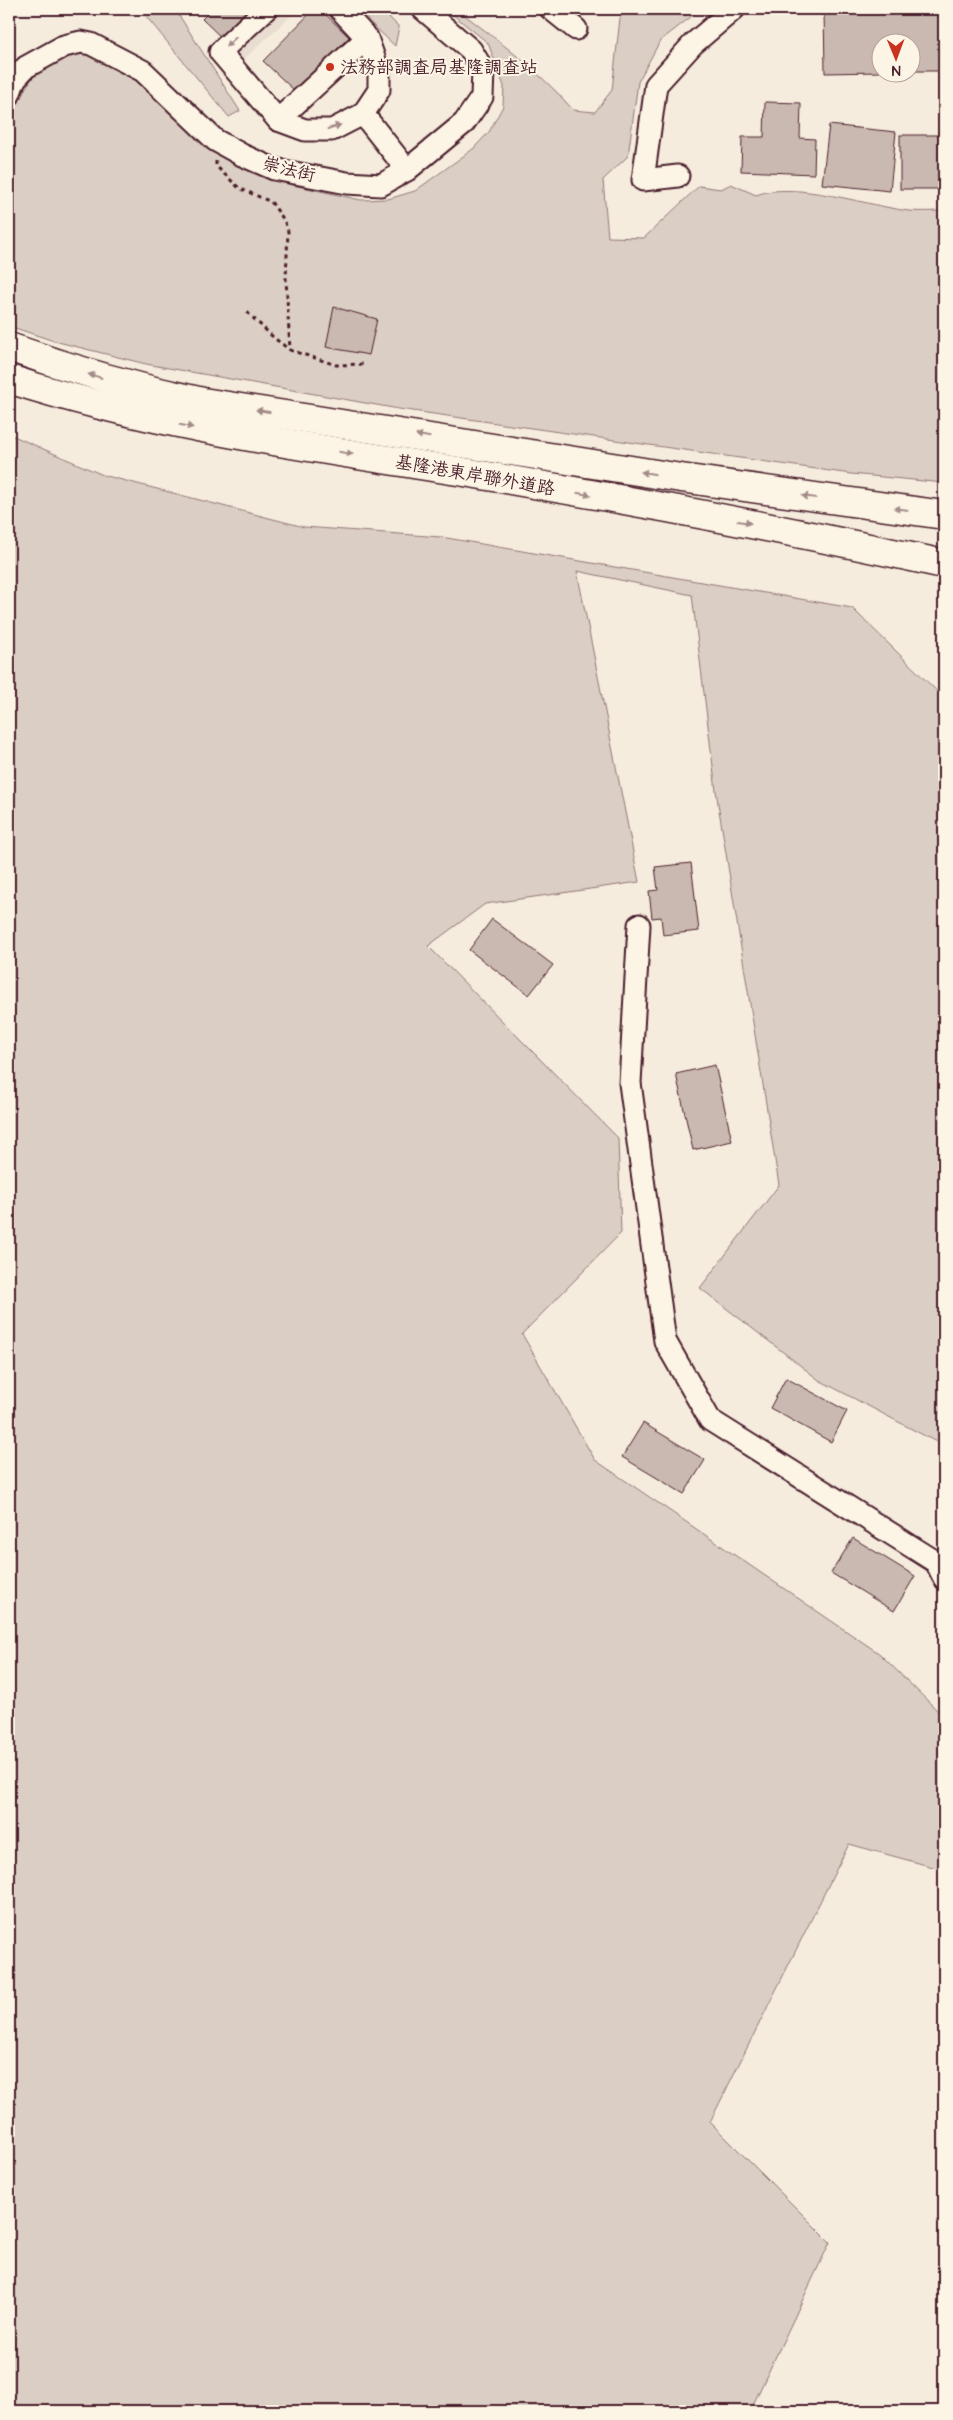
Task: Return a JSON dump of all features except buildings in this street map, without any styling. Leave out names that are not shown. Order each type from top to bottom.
[{"type":"highway","name":"基隆港東岸聯外道路","points":[[9,347],[72,370],[142,389],[213,403],[681,478],[944,515]]},
{"type":"highway","name":"基隆港東岸聯外道路","points":[[9,379],[60,396],[199,429],[468,473],[794,531],[944,564]]},
{"type":"street","points":[[266,9],[220,52],[278,120],[305,130],[332,130],[363,114],[379,90],[379,72],[367,38],[340,9]]},
{"type":"street","name":"崇法街","points":[[9,94],[15,79],[26,67],[64,46],[81,42],[100,49],[150,76],[215,140],[242,156],[274,169],[347,183],[381,184],[407,170],[464,123],[482,97],[483,70],[471,50],[423,9]]},
{"type":"street","points":[[551,9],[576,28]]},
{"type":"street","points":[[678,176],[643,180],[656,85],[693,44],[734,9]]},
{"type":"street","points":[[278,120],[367,38]]},
{"type":"street","points":[[363,114],[407,170]]},
{"type":"street","points":[[638,925],[630,1083],[665,1341],[710,1420],[936,1562],[944,1578]]},
{"type":"path","points":[[215,140],[216,166],[239,188],[271,202],[284,220],[288,231],[286,279],[290,350]]},
{"type":"path","points":[[247,312],[274,338],[290,350],[336,365],[365,364]]},
{"type":"shaded area","points":[[140,9],[175,9],[240,111],[229,117]]},
{"type":"shaded area","points":[[274,9],[298,9],[242,61],[231,49]]},
{"type":"shaded area","points":[[356,9],[381,9],[399,27],[395,46]]},
{"type":"shaded area","points":[[446,9],[457,9],[503,44],[547,82],[573,110],[595,112],[612,90],[620,18],[626,9],[701,9],[660,41],[638,82],[628,156],[603,180],[608,237],[644,238],[699,186],[721,189],[731,184],[756,195],[772,191],[790,190],[810,192],[909,211],[944,211],[944,483],[851,474],[399,409],[146,364],[54,341],[9,326],[9,121],[17,101],[33,77],[66,53],[90,55],[134,78],[199,139],[227,160],[288,184],[361,200],[388,199],[415,191],[473,149],[489,132],[503,106],[504,86],[488,43]]},
{"type":"shaded area","points":[[9,434],[103,475],[304,527],[441,537],[852,608],[944,698],[944,1446],[819,1380],[700,1288],[779,1185],[716,791],[692,595],[577,571],[639,882],[485,904],[428,946],[618,1138],[621,1233],[522,1334],[595,1460],[880,1654],[944,1717],[944,1870],[849,1844],[710,2122],[830,2242],[750,2411],[9,2411]]},
{"type":"place","name":"法務部調查局基隆調查站","points":[[330,67]]}]
